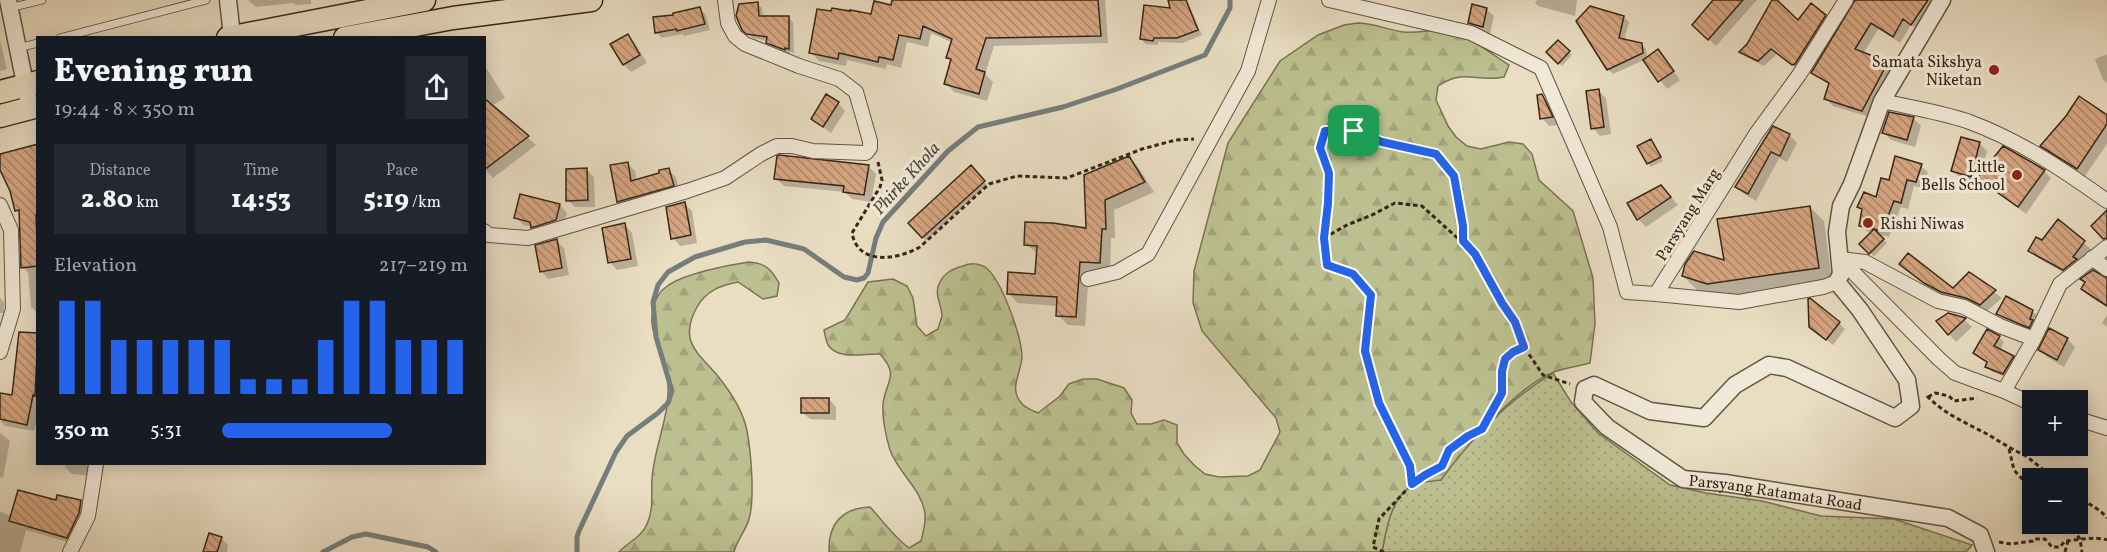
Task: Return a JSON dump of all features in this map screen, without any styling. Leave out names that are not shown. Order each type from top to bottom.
[{"type":"highway","points":[[235,36],[424,0]]},
{"type":"highway","points":[[365,36],[385,34],[453,18],[591,0]]},
{"type":"highway","points":[[0,92],[32,84]]},
{"type":"highway","points":[[0,116],[34,107]]},
{"type":"street","points":[[228,0],[230,36]]},
{"type":"street","points":[[486,233],[489,235],[528,238],[628,209],[725,178],[760,154],[777,146],[792,146],[813,151],[866,153],[870,148],[870,141],[856,92],[839,79],[745,44],[735,36],[728,23],[725,0]]},
{"type":"street","points":[[1088,279],[1117,272],[1148,254],[1248,71],[1269,0]]},
{"type":"street","points":[[1329,0],[1471,33],[1542,68],[1610,227],[1627,292],[1739,302],[1837,282],[1841,274],[1838,232],[1841,206],[1852,184],[1881,101],[1942,0]]},
{"type":"street","name":"Parsyang Marg","points":[[1656,294],[1756,134],[1799,75],[1846,0]]},
{"type":"street","points":[[8,4],[18,48],[32,84],[34,107]]},
{"type":"street","points":[[1881,101],[1965,121],[2019,143],[2107,201]]},
{"type":"street","points":[[0,206],[11,230],[6,291],[14,309],[0,352]]},
{"type":"street","points":[[2004,391],[2034,339],[2060,284],[2107,247]]},
{"type":"street","points":[[2092,258],[2107,269]]},
{"type":"street","points":[[1840,259],[1865,262],[1938,301],[1964,307],[2000,326],[2034,339]]},
{"type":"street","points":[[1840,259],[1955,373],[2022,399]]},
{"type":"street","points":[[1585,389],[1594,385],[1650,411],[1704,418],[1734,385],[1769,365],[1787,368],[1895,418],[1911,406],[1908,380],[1860,310],[1837,282]]},
{"type":"street","name":"Parsyang Ratamata Road","points":[[1585,389],[1583,402],[1608,427],[1683,479],[1725,483],[1948,518],[1980,535]]},
{"type":"street","points":[[2088,421],[2107,428]]},
{"type":"street","points":[[70,552],[88,516],[96,465]]},
{"type":"street","points":[[1980,535],[1986,552]]},
{"type":"lane","points":[[8,4],[42,0]]},
{"type":"lane","points":[[68,36],[206,0]]},
{"type":"lane","points":[[18,48],[36,44]]},
{"type":"path","points":[[1412,484],[1410,466],[1379,403],[1365,351],[1371,295],[1353,274],[1327,265],[1324,238],[1329,173],[1320,148],[1325,131],[1354,131],[1382,142],[1436,154],[1454,176],[1463,226],[1463,241]]},
{"type":"path","points":[[870,148],[878,160],[882,180],[852,233],[860,252],[867,255],[884,256],[906,255],[920,247],[989,184],[1017,176],[1067,178],[1142,149],[1176,140],[1211,138]]},
{"type":"path","points":[[1324,238],[1395,203],[1422,206],[1475,254],[1515,322],[1524,347],[1543,375],[1585,389]]},
{"type":"path","points":[[1384,552],[1373,547],[1379,519],[1412,484],[1442,466],[1449,450],[1482,429],[1502,393],[1502,371],[1505,359],[1524,347]]},
{"type":"path","points":[[1908,380],[1911,386],[1926,394],[1950,415],[2024,456],[2040,468]]},
{"type":"path","points":[[2009,449],[2014,470],[2022,479]]},
{"type":"path","points":[[2088,502],[2107,518]]},
{"type":"path","points":[[2076,534],[2080,539],[2082,552]]},
{"type":"path","points":[[1980,535],[2011,544],[2045,539],[2052,547],[2060,547],[2065,541],[2080,539],[2103,538],[2107,540]]},
{"type":"path","points":[[2065,552],[2068,541]]},
{"type":"green space","points":[[1358,23],[1403,32],[1441,30],[1454,32],[1509,65],[1504,77],[1463,77],[1447,81],[1438,86],[1436,100],[1448,126],[1467,146],[1481,149],[1509,142],[1523,144],[1532,154],[1539,180],[1573,211],[1593,278],[1595,324],[1590,363],[1554,372],[1539,380],[1492,419],[1441,480],[1423,482],[1408,488],[1392,512],[1382,552],[829,552],[829,542],[834,526],[844,514],[860,508],[870,507],[893,534],[909,548],[921,541],[925,524],[923,505],[915,489],[898,466],[887,439],[883,404],[891,373],[886,361],[880,354],[845,355],[833,350],[828,345],[824,330],[845,320],[868,282],[893,279],[907,286],[913,298],[917,326],[926,336],[938,329],[942,318],[937,292],[943,277],[952,270],[966,265],[983,266],[998,283],[1014,322],[1022,356],[1016,391],[1026,407],[1038,413],[1060,396],[1069,384],[1083,379],[1097,379],[1124,388],[1132,400],[1131,413],[1137,424],[1151,424],[1164,420],[1177,425],[1177,443],[1184,454],[1205,474],[1219,477],[1248,476],[1260,470],[1280,432],[1276,418],[1202,331],[1193,303],[1194,271],[1228,143],[1280,61],[1318,35],[1344,25]]},
{"type":"green space","points":[[749,262],[763,265],[773,274],[779,283],[777,296],[763,299],[738,282],[720,287],[709,293],[697,307],[691,322],[690,334],[697,353],[731,394],[745,423],[752,475],[752,500],[748,523],[734,552],[619,552],[645,529],[649,518],[653,467],[667,408],[667,378],[652,323],[656,298],[666,287],[683,278]]},
{"type":"green space","points":[[1553,373],[1571,402],[1598,433],[1670,485],[1762,501],[1821,516],[1894,519],[1972,545],[1966,552],[1382,552],[1392,512],[1408,487],[1441,479],[1492,420],[1521,395]]},
{"type":"building","points":[[892,0],[1098,0],[1101,36],[986,38],[976,69],[985,72],[979,94],[944,84],[951,59],[946,58],[952,39],[923,26],[920,39],[899,35],[893,60],[879,57],[878,62],[839,53],[838,59],[809,53],[817,9],[831,11],[832,8],[871,14],[874,1],[891,5]]},
{"type":"building","points":[[1168,0],[1186,0],[1198,30],[1177,38],[1154,38],[1153,41],[1140,39],[1144,5],[1170,8]]},
{"type":"building","points":[[1713,0],[1743,0],[1708,40],[1692,25]]},
{"type":"building","points":[[1772,0],[1777,0],[1798,20],[1811,3],[1826,15],[1795,64],[1792,65],[1771,49],[1758,61],[1739,52],[1747,44]]},
{"type":"building","points":[[1855,0],[1928,0],[1911,25],[1903,19],[1893,37],[1871,23],[1855,49],[1888,62],[1862,111],[1824,99],[1829,83],[1811,73]]},
{"type":"building","points":[[758,2],[759,16],[789,16],[789,49],[785,48],[785,50],[766,43],[767,37],[746,34],[742,30],[736,16],[739,4]]},
{"type":"building","points":[[1472,4],[1487,8],[1483,27],[1468,23]]},
{"type":"building","points":[[1590,6],[1624,16],[1619,38],[1642,43],[1643,53],[1607,70],[1576,21]]},
{"type":"building","points":[[700,7],[705,24],[677,31],[676,29],[655,33],[653,17],[673,15],[673,13]]},
{"type":"building","points":[[628,34],[640,55],[623,65],[610,44]]},
{"type":"building","points":[[1558,40],[1570,51],[1558,64],[1546,52]]},
{"type":"building","points":[[1658,49],[1674,71],[1658,82],[1643,60]]},
{"type":"building","points":[[1599,89],[1604,127],[1591,129],[1586,91]]},
{"type":"building","points":[[826,94],[839,102],[823,127],[811,119]]},
{"type":"building","points":[[1542,94],[1553,117],[1540,119],[1537,95]]},
{"type":"building","points":[[2079,96],[2107,115],[2107,124],[2077,169],[2040,146],[2066,116]]},
{"type":"building","points":[[486,100],[529,136],[486,168]]},
{"type":"building","points":[[1889,112],[1914,117],[1907,140],[1882,133]]},
{"type":"building","points":[[1773,126],[1790,134],[1780,156],[1771,152],[1748,194],[1735,187]]},
{"type":"building","points":[[1961,137],[1980,142],[1971,177],[1951,171]]},
{"type":"building","points":[[1651,139],[1661,157],[1647,164],[1637,146]]},
{"type":"building","points":[[36,145],[36,266],[21,268],[19,210],[15,211],[10,191],[0,170],[0,154]]},
{"type":"building","points":[[2003,146],[2045,170],[2018,207],[1977,178]]},
{"type":"building","points":[[779,155],[869,165],[864,195],[843,192],[844,186],[774,179]]},
{"type":"building","points":[[1129,156],[1145,182],[1105,200],[1106,229],[1102,229],[1100,263],[1080,262],[1076,317],[1056,316],[1057,297],[1007,294],[1008,272],[1035,274],[1037,246],[1024,245],[1025,222],[1086,228],[1084,175]]},
{"type":"building","points":[[1895,156],[1922,164],[1916,182],[1907,180],[1901,203],[1894,201],[1882,231],[1859,226],[1862,209],[1857,207],[1864,192],[1876,197],[1881,178],[1889,180]]},
{"type":"building","points":[[628,162],[631,181],[669,168],[674,186],[617,202],[610,165]]},
{"type":"building","points":[[971,165],[985,181],[922,238],[908,223]]},
{"type":"building","points":[[587,168],[588,200],[566,201],[566,169]]},
{"type":"building","points":[[1661,185],[1671,197],[1637,220],[1627,203]]},
{"type":"building","points":[[520,194],[560,204],[556,220],[531,228],[530,222],[514,218]]},
{"type":"building","points":[[685,202],[691,235],[671,239],[666,207]]},
{"type":"building","points":[[1810,206],[1819,268],[1707,284],[1682,276],[1685,264],[1694,251],[1724,260],[1717,219]]},
{"type":"building","points":[[2107,210],[2107,238],[2103,239],[2091,226]]},
{"type":"building","points":[[2058,219],[2085,241],[2073,257],[2077,259],[2063,270],[2028,251],[2036,237],[2042,240]]},
{"type":"building","points":[[625,223],[631,259],[608,263],[602,228]]},
{"type":"building","points":[[1874,229],[1884,239],[1869,254],[1859,244]]},
{"type":"building","points":[[557,239],[562,268],[540,272],[535,245]]},
{"type":"building","points":[[1908,253],[1953,288],[1969,272],[1996,290],[1980,305],[1966,298],[1941,292],[1924,283],[1899,264]]},
{"type":"building","points":[[2093,270],[2107,278],[2107,306],[2081,289],[2085,282],[2080,279]]},
{"type":"building","points":[[2006,296],[2033,310],[2030,319],[2033,320],[2029,328],[1996,314]]},
{"type":"building","points":[[1810,298],[1840,322],[1826,340],[1809,327],[1808,299]]},
{"type":"building","points":[[1948,313],[1966,318],[1948,335],[1936,321]]},
{"type":"building","points":[[2049,328],[2068,338],[2057,360],[2038,350]]},
{"type":"building","points":[[1987,329],[2000,336],[1994,346],[2014,356],[2003,374],[1985,367],[1987,362],[1973,353]]},
{"type":"building","points":[[19,332],[36,333],[35,396],[33,395],[27,425],[0,419],[0,393],[12,395]]},
{"type":"building","points":[[801,398],[829,398],[829,413],[801,413]]},
{"type":"building","points":[[18,490],[56,500],[57,495],[81,500],[79,513],[67,538],[9,521]]},
{"type":"building","points":[[209,533],[222,537],[217,552],[203,552]]},
{"type":"waterway","name":"Phirke Khola","points":[[577,552],[579,531],[616,452],[627,436],[668,403],[672,391],[656,337],[653,302],[658,285],[668,272],[695,257],[745,242],[766,240],[804,249],[844,277],[857,280],[864,278],[868,273],[876,238],[883,222],[948,151],[978,127],[1063,107],[1205,55],[1230,8],[1230,0]]},
{"type":"waterway","name":"Phirke Khola","points":[[323,552],[352,537],[366,534],[428,547],[436,552]]},
{"type":"place","name":"Samata Sikshya Niketan","points":[[1994,70]]},
{"type":"place","name":"Little Bells School","points":[[2017,175]]},
{"type":"place","name":"Rishi Niwas","points":[[1868,223]]},
{"type":"route","points":[[1325,131],[1354,131],[1382,142],[1436,154],[1454,176],[1460,202],[1463,241],[1475,254],[1515,322],[1524,347],[1505,359],[1502,371],[1502,393],[1482,429],[1449,450],[1442,466],[1412,484],[1410,466],[1379,403],[1365,351],[1371,295],[1353,274],[1327,265],[1324,238],[1329,173],[1320,148],[1325,131]]}]
